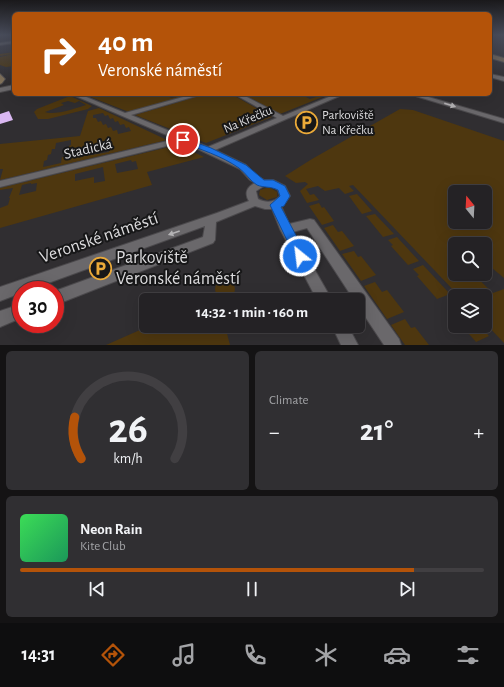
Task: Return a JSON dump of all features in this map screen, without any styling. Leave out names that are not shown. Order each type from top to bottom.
[{"type":"street","points":[[492,57],[504,60]]},
{"type":"street","points":[[0,76],[2,79],[0,82]]},
{"type":"street","points":[[492,76],[504,80]]},
{"type":"street","points":[[0,90],[12,87]]},
{"type":"street","points":[[79,96],[208,150],[243,167],[253,178],[262,183],[278,185],[284,192],[283,200],[275,205],[265,206],[252,199],[251,191],[253,188],[262,183]]},
{"type":"street","points":[[125,115],[193,96]]},
{"type":"street","points":[[241,96],[282,118]]},
{"type":"street","name":"Na Křečku","points":[[208,150],[333,96]]},
{"type":"street","points":[[419,96],[504,121]]},
{"type":"street","name":"Stadická","points":[[0,184],[183,140]]},
{"type":"street","name":"Veronské náměstí","points":[[0,294],[211,220],[256,202]]},
{"type":"street","points":[[275,205],[286,229],[321,293]]},
{"type":"street","points":[[64,295],[209,240],[211,220]]},
{"type":"street","points":[[286,229],[310,223],[393,345]]},
{"type":"street","points":[[0,319],[12,314]]},
{"type":"street","points":[[344,333],[350,345]]},
{"type":"shaded area","points":[[12,52],[12,54],[0,56],[0,54]]},
{"type":"shaded area","points":[[12,54],[12,66],[6,67],[0,65],[0,57]]},
{"type":"shaded area","points":[[70,96],[92,106],[88,109],[48,119],[38,119],[34,112],[37,109]],"holes":[[[68,101],[75,103],[79,101],[86,105],[60,112],[45,112],[64,105],[61,103]]]},
{"type":"shaded area","points":[[88,96],[168,96],[171,98],[185,96],[129,112]]},
{"type":"shaded area","points":[[199,96],[235,96],[272,117],[206,143],[135,115]]},
{"type":"shaded area","points":[[247,96],[304,96],[310,99],[325,96],[280,114]]},
{"type":"shaded area","points":[[99,108],[167,140],[0,180],[3,169],[0,169],[0,144],[80,136],[88,111]],"holes":[[[103,113],[105,116],[108,115],[110,119],[113,118],[115,122],[118,121],[120,125],[124,124],[126,128],[129,127],[131,131],[118,134],[117,130],[113,131],[111,127],[108,128],[106,124],[103,125],[101,121],[98,122],[96,118],[93,118],[93,115]],[[71,140],[71,145],[69,146],[68,151],[65,151],[65,157],[62,157],[61,163],[43,167],[44,161],[47,160],[52,149],[55,149],[56,143]],[[111,142],[112,147],[108,148],[109,152],[91,155],[90,149],[106,145],[106,143]]]},
{"type":"shaded area","points":[[400,109],[413,110],[504,141],[504,278],[492,268],[492,237],[448,237],[448,281],[480,281],[489,289],[452,289],[353,185],[349,186],[354,191],[345,194],[339,188],[325,191],[318,186],[306,189],[310,195],[314,194],[319,200],[307,203],[300,191],[308,184],[305,182],[296,183],[285,176]]},
{"type":"shaded area","points":[[173,146],[181,146],[204,157],[147,172],[152,185],[0,228],[0,208],[8,205],[13,188],[0,190],[0,188]],"holes":[[[131,160],[132,162],[136,161],[138,169],[117,173],[115,164]],[[103,167],[105,181],[94,183],[94,177],[75,181],[75,174]],[[37,183],[36,191],[19,195],[22,185]]]},
{"type":"shaded area","points":[[269,187],[277,192],[277,197],[267,200],[259,195],[260,190]]},
{"type":"shaded area","points":[[357,194],[372,211],[362,214],[349,196]]},
{"type":"shaded area","points":[[319,203],[322,208],[324,207],[334,221],[322,225],[309,206]]},
{"type":"shaded area","points":[[375,214],[394,234],[383,237],[366,216]]},
{"type":"shaded area","points":[[333,225],[338,232],[342,231],[354,246],[340,251],[324,228]]},
{"type":"shaded area","points":[[397,237],[419,261],[408,265],[391,246],[393,245],[388,240]]},
{"type":"shaded area","points":[[354,251],[358,257],[361,256],[376,275],[361,281],[342,254]]},
{"type":"shaded area","points":[[423,265],[448,292],[448,295],[437,299],[417,276],[419,275],[413,269]]},
{"type":"shaded area","points":[[221,279],[229,279],[235,285],[235,293],[215,293],[215,285]]},
{"type":"shaded area","points":[[375,282],[382,292],[387,290],[404,312],[387,319],[364,286]]},
{"type":"shaded area","points":[[504,289],[504,343],[492,330],[492,292]]},
{"type":"shaded area","points":[[405,319],[411,328],[415,327],[429,345],[405,345],[391,325]]},
{"type":"shaded area","points":[[139,330],[139,333],[227,333],[230,345],[106,345]]},
{"type":"shaded area","points":[[468,333],[486,333],[489,336],[476,342]]},
{"type":"building","points":[[9,111],[13,120],[0,124],[0,114]]},
{"type":"place","name":"Parkoviště Na Křečku","points":[[307,122]]},
{"type":"place","name":"Parkoviště Veronské náměstí","points":[[100,268]]},
{"type":"route","points":[[183,140],[243,167],[253,178],[262,183],[278,185],[282,188],[285,196],[280,203],[275,205],[300,256]]}]
